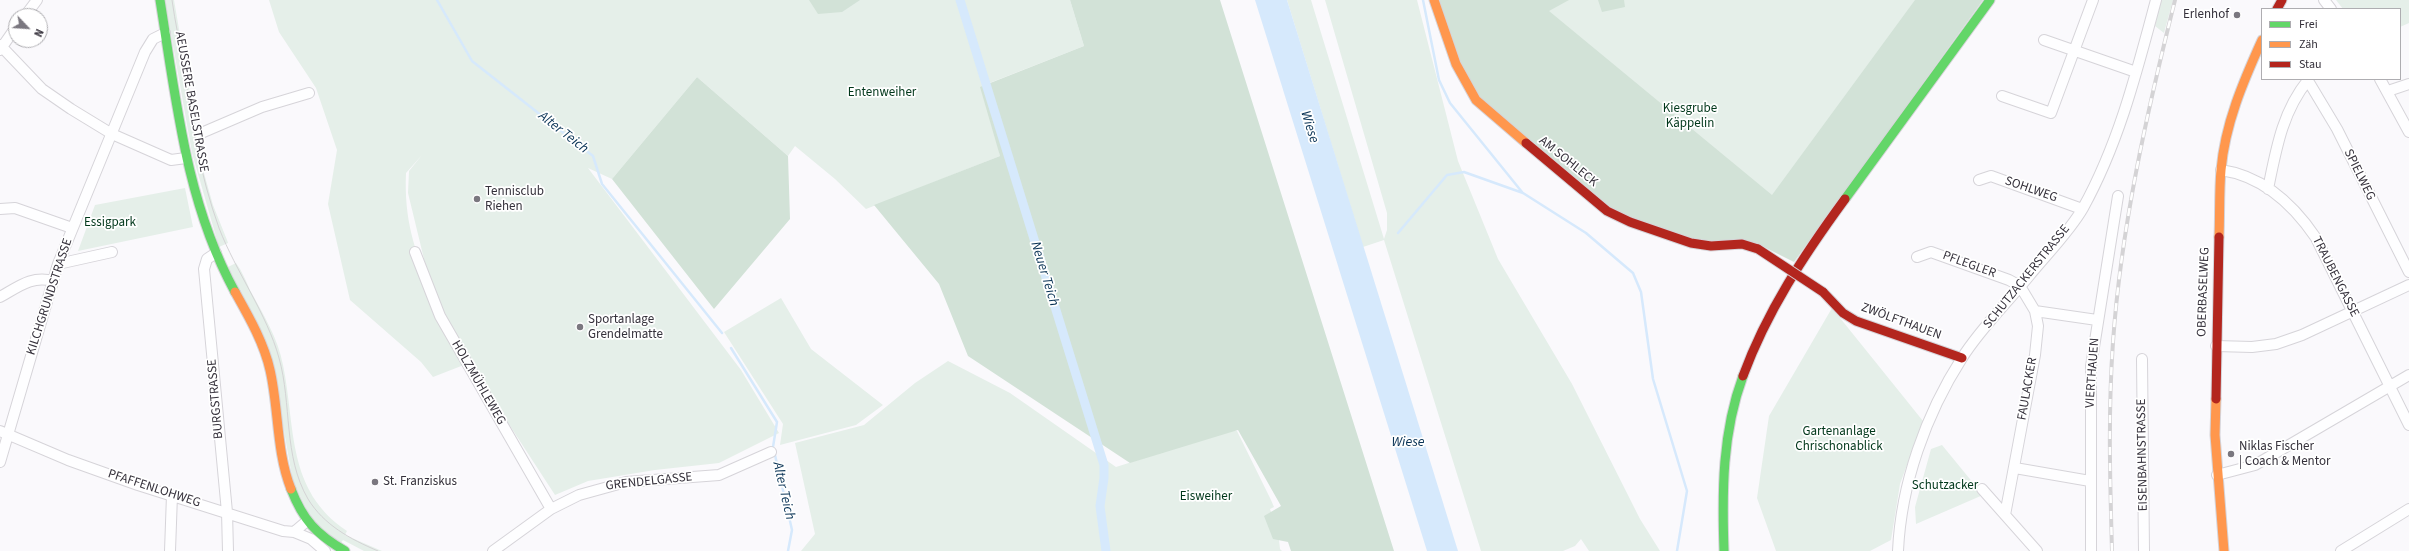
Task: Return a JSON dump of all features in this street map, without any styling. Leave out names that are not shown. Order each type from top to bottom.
[{"type":"main road","name":"AEUSSERE BASELSTRASSE","points":[[160,0],[186,158],[210,240],[257,330],[265,351],[272,381],[284,467],[293,498],[307,521],[324,539],[341,550]]},
{"type":"main road","name":"AM SOHLECK","points":[[1434,0],[1447,46],[1461,77],[1476,100],[1607,211],[1630,224],[1698,244],[1717,246],[1740,243],[1758,249]]},
{"type":"main road","points":[[1724,551],[1722,505],[1724,450],[1738,389],[1760,330],[1774,303],[1808,250],[1990,0]]},
{"type":"main road","name":"OBERBASELWEG","points":[[2224,551],[2217,475],[2216,346],[2221,170],[2225,135],[2232,108],[2261,45]]},
{"type":"main road","name":"ZWÖLFTHAUEN","points":[[1758,249],[1823,292],[1843,313],[1856,321],[1962,358]]},
{"type":"street","points":[[2002,96],[2051,113],[2093,0]]},
{"type":"street","name":"SCHUTZACKERSTRASSE","points":[[1898,551],[1899,530],[1910,478],[1928,423],[1962,358],[2082,209],[2104,166],[2121,123],[2156,0]]},
{"type":"street","points":[[2324,0],[2330,8]]},
{"type":"street","name":"KILCHGRUNDSTRASSE","points":[[0,462],[4,433],[58,264],[145,52],[153,39],[165,33]]},
{"type":"street","points":[[8,38],[1,47],[46,92],[112,134],[171,160],[186,158]]},
{"type":"street","points":[[2044,40],[2136,72]]},
{"type":"street","name":"SPIELWEG","points":[[2268,189],[2279,137],[2286,115],[2306,80]]},
{"type":"street","name":"SPIELWEG","points":[[2308,80],[2337,129],[2409,272]]},
{"type":"street","points":[[2381,80],[2409,132]]},
{"type":"street","points":[[2388,91],[2409,84]]},
{"type":"street","points":[[199,134],[262,107],[309,93]]},
{"type":"street","name":"TRAUBENGASSE","points":[[2221,170],[2233,172],[2279,195],[2301,216],[2316,238],[2409,425]]},
{"type":"street","name":"SOHLWEG","points":[[1979,180],[1991,176],[2082,209]]},
{"type":"street","name":"VIERTHAUEN","points":[[2091,551],[2091,366],[2097,320],[2118,196]]},
{"type":"street","points":[[0,209],[15,208],[72,228]]},
{"type":"street","points":[[58,264],[112,252]]},
{"type":"street","name":"HOLZMÜHLEWEG","points":[[415,252],[440,316],[551,509]]},
{"type":"street","name":"PFLEGLER","points":[[1917,257],[1931,252],[2010,280],[2020,286]]},
{"type":"street","name":"BURGSTRASSE","points":[[216,253],[207,259],[204,269],[227,512],[228,551]]},
{"type":"street","points":[[0,297],[30,280],[44,279],[53,281]]},
{"type":"street","points":[[2216,346],[2252,347],[2276,344],[2302,336],[2409,285]]},
{"type":"street","name":"FAULACKER","points":[[2005,515],[2035,355],[2038,326],[2035,311],[2020,286]]},
{"type":"street","points":[[2035,311],[2097,320]]},
{"type":"street","name":"EISENBAHNSTRASSE","points":[[2142,359],[2144,551]]},
{"type":"street","points":[[2217,475],[2255,465],[2389,385],[2409,375]]},
{"type":"street","name":"PFAFFENLOHWEG","points":[[4,433],[68,460],[283,531],[294,532],[310,540],[325,551]]},
{"type":"street","name":"GRENDELGASSE","points":[[492,551],[551,509],[580,494],[605,486],[626,482],[719,475],[772,452]]},
{"type":"street","points":[[2015,468],[2090,481]]},
{"type":"street","points":[[1982,489],[2038,551]]},
{"type":"street","points":[[170,551],[172,495]]},
{"type":"street","points":[[2341,551],[2409,509]]},
{"type":"street","points":[[294,532],[307,521]]},
{"type":"green space","points":[[165,0],[174,0],[200,151],[198,152],[213,205],[228,243],[219,247],[192,153]]},
{"type":"green space","name":"Entenweiher","points":[[269,0],[1070,0],[1084,46],[987,84],[1000,156],[866,209],[835,179],[795,146],[788,156],[697,77],[612,179],[588,168],[741,370],[779,433],[719,463],[655,470],[588,481],[555,495],[469,363],[433,377],[421,362],[350,300],[328,204],[337,150],[316,88],[279,32]],"holes":[[[422,155],[409,171],[408,193],[432,292],[415,248],[407,205],[406,173]]]},
{"type":"green space","points":[[809,0],[860,0],[842,12],[818,14]]},
{"type":"green space","points":[[1070,0],[1220,0],[1394,551],[1291,551],[1288,542],[1273,539],[1264,516],[1281,506],[1238,430],[1130,463],[968,356],[939,284],[874,205],[1000,156],[980,87],[1084,46]]},
{"type":"green space","points":[[1287,0],[1311,0],[1384,239],[1387,230],[1387,213],[1325,0],[1417,0],[1458,161],[1498,259],[1572,384],[1640,519],[1660,551],[1589,551],[1581,539],[1575,546],[1563,551],[1481,551],[1384,240],[1363,247]]},
{"type":"green space","points":[[1434,0],[1569,0],[1549,11],[1772,195],[1915,0],[1983,0],[1794,262],[1760,245],[1717,246],[1629,224],[1476,100]]},
{"type":"green space","name":"Kiesgrube Käppelin","points":[[1438,0],[1937,0],[1781,213]]},
{"type":"green space","points":[[1598,0],[1624,0],[1625,7],[1602,12]]},
{"type":"green space","points":[[2161,0],[2173,0],[2164,33],[2155,26]]},
{"type":"green space","points":[[2336,0],[2409,0],[2409,23],[2401,27],[2401,8],[2342,8]]},
{"type":"green space","points":[[697,77],[788,156],[790,219],[714,309],[612,179]]},
{"type":"green space","name":"Essigpark","points":[[185,188],[193,227],[78,251],[95,205]]},
{"type":"green space","points":[[236,263],[270,326],[278,345],[283,365],[297,456],[303,477],[313,497],[327,515],[347,531],[345,535],[382,551],[364,551],[343,540],[340,544],[312,520],[293,482],[280,408],[228,267]]},
{"type":"green space","points":[[781,298],[811,349],[883,405],[856,425],[780,445],[783,424],[724,332]]},
{"type":"green space","name":"Gartenanlage Chrischonablick","points":[[1832,308],[1923,421],[1900,484],[1891,540],[1870,551],[1776,551],[1757,498],[1769,416]]},
{"type":"green space","name":"Eisweiher","points":[[948,361],[1010,393],[1116,467],[1233,430],[1237,431],[1274,507],[1270,509],[1278,531],[1280,549],[1282,551],[801,551],[815,534],[795,443],[864,425],[915,383]]},
{"type":"green space","name":"Schutzacker","points":[[1942,445],[1983,495],[1916,524],[1915,507],[1931,449]]},
{"type":"water","name":"Wiese","points":[[1255,0],[1287,0],[1458,551],[1427,551]]},
{"type":"waterway","name":"Alter Teich","points":[[437,0],[472,61],[593,156],[602,184],[722,333]]},
{"type":"waterway","name":"Neuer Teich","points":[[960,0],[1104,465],[1104,478],[1100,506],[1106,551]]},
{"type":"waterway","points":[[1423,0],[1439,80],[1450,103],[1522,192]]},
{"type":"waterway","points":[[1398,233],[1447,175],[1464,172],[1523,193],[1586,233],[1633,273],[1641,292],[1653,379],[1687,491],[1677,551]]},
{"type":"waterway","name":"Alter Teich","points":[[731,348],[777,422],[773,447]]},
{"type":"waterway","name":"Alter Teich","points":[[775,455],[792,530],[788,551]]},
{"type":"tram line","points":[[172,0],[193,127],[206,188],[219,228],[226,244],[274,342],[283,376],[291,448],[300,482],[314,508],[330,524],[348,536],[378,551]]},
{"type":"railway","points":[[2112,551],[2110,394],[2117,299],[2122,256],[2136,170],[2175,0]]},
{"type":"traffic: fast","points":[[160,0],[178,112],[194,187],[218,258],[235,292]]},
{"type":"traffic: fast","points":[[1845,199],[1990,0]]},
{"type":"traffic: fast","points":[[1724,551],[1723,506],[1727,441],[1736,397],[1743,376]]},
{"type":"traffic: fast","points":[[291,489],[300,509],[318,532],[345,551]]},
{"type":"traffic: slow","points":[[1434,0],[1456,64],[1476,100],[1526,143]]},
{"type":"traffic: slow","points":[[2219,237],[2220,178],[2226,136],[2242,87],[2261,42]]},
{"type":"traffic: slow","points":[[235,292],[256,330],[270,370],[280,445],[286,475],[291,489]]},
{"type":"traffic: slow","points":[[2216,399],[2215,435],[2224,551]]},
{"type":"traffic: jam","points":[[2278,8],[2282,0]]},
{"type":"traffic: jam","points":[[1526,143],[1607,211],[1630,222],[1691,243],[1711,246],[1742,244],[1758,249]]},
{"type":"traffic: jam","points":[[1743,376],[1763,329],[1775,306],[1801,262],[1845,199]]},
{"type":"traffic: jam","points":[[2216,399],[2219,237]]},
{"type":"traffic: jam","points":[[1758,249],[1823,292]]},
{"type":"traffic: jam","points":[[1823,292],[1843,313],[1856,321],[1962,358]]},
{"type":"place","name":"Erlenhof","points":[[2237,15]]},
{"type":"place","name":"Tennisclub Riehen","points":[[477,199]]},
{"type":"place","name":"Sportanlage Grendelmatte","points":[[580,327]]},
{"type":"place","name":"Niklas Fischer | Coach & Mentor","points":[[2231,454]]},
{"type":"place","name":"St. Franziskus","points":[[375,482]]}]
